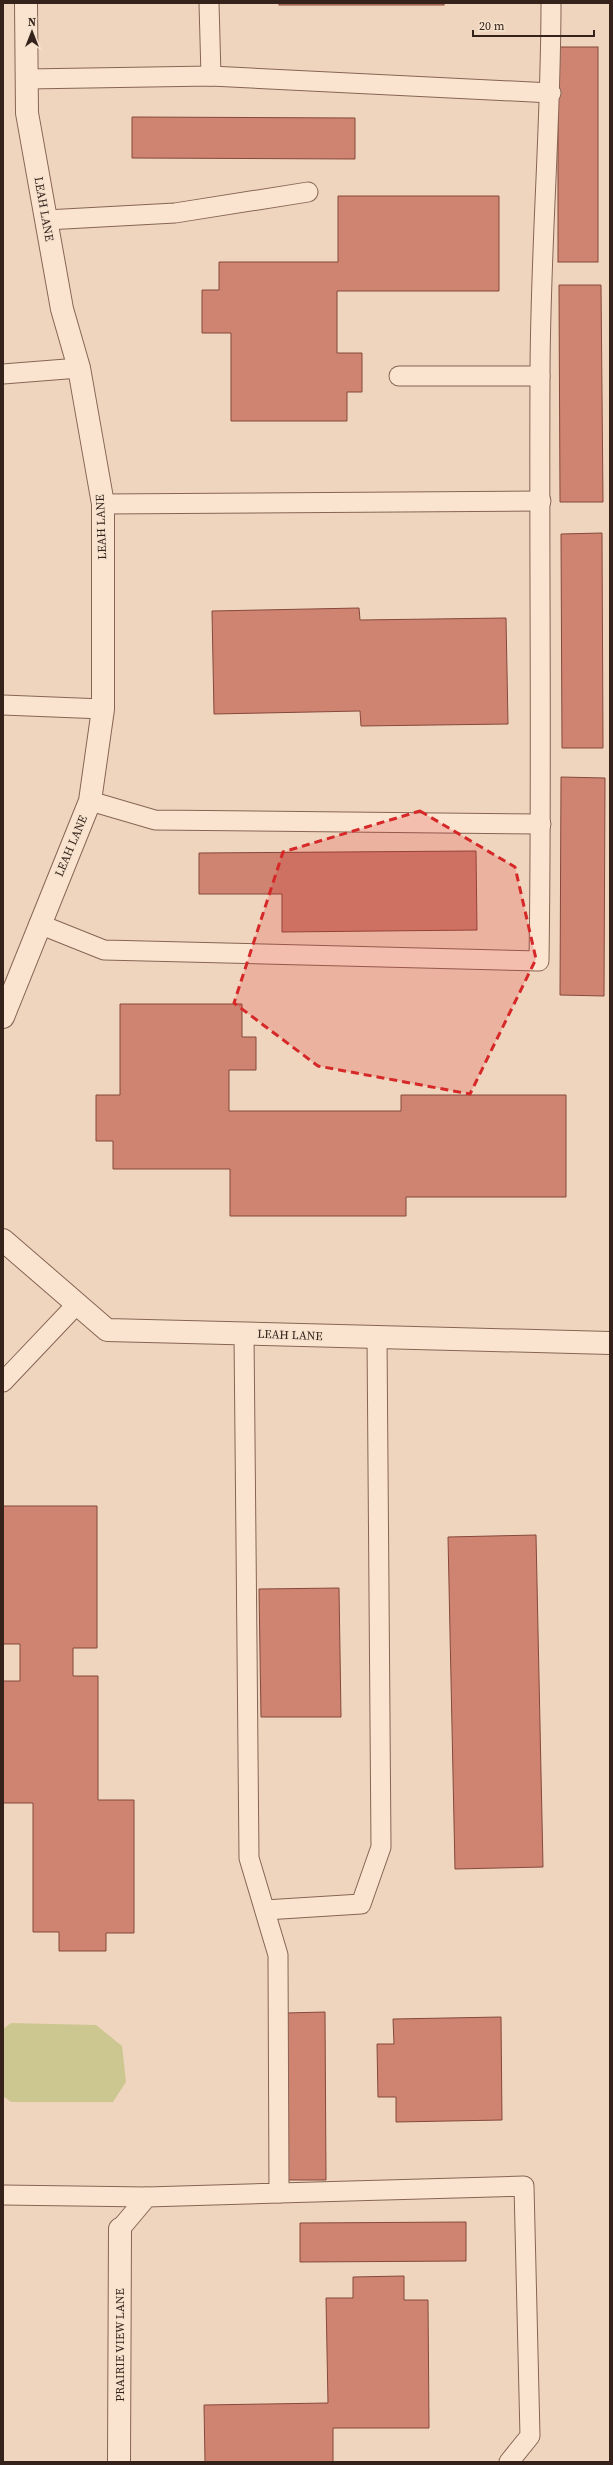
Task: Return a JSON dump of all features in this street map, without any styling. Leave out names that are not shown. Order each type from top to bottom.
[{"type":"street","name":"LEAH LANE","points":[[3,1017],[39,924],[90,801],[103,709],[103,504],[79,368],[62,309],[27,113],[26,3]]},
{"type":"street","name":"LEAH LANE","points":[[3,1240],[107,1330],[610,1343]]},
{"type":"street","name":"PRAIRIE VIEW LANE","points":[[119,2462],[120,2229]]},
{"type":"lane","points":[[209,3],[211,76]]},
{"type":"lane","points":[[39,924],[104,950],[539,961],[541,824],[540,376],[551,93],[550,3]]},
{"type":"lane","points":[[27,79],[211,76],[551,93]]},
{"type":"lane","points":[[46,220],[175,212],[308,192]]},
{"type":"lane","points":[[3,374],[79,368]]},
{"type":"lane","points":[[399,376],[540,376]]},
{"type":"lane","points":[[103,504],[541,501]]},
{"type":"lane","points":[[3,705],[103,709]]},
{"type":"lane","points":[[90,801],[155,820],[541,824]]},
{"type":"lane","points":[[3,1382],[77,1304]]},
{"type":"lane","points":[[244,1333],[249,1858],[278,1955],[279,2193]]},
{"type":"lane","points":[[265,1910],[361,1904],[381,1847],[377,1337]]},
{"type":"lane","points":[[3,2195],[147,2197],[524,2186],[530,2436],[509,2462]]},
{"type":"lane","points":[[120,2229],[147,2197]]},
{"type":"highlighted area","points":[[420,811],[515,867],[536,959],[470,1094],[318,1066],[234,1003],[283,852]]},
{"type":"shaded area","points":[[11,2023],[96,2025],[122,2046],[126,2082],[113,2102],[11,2102],[3,2096],[3,2029]]},
{"type":"building","points":[[279,3],[444,3],[444,5],[279,5]]},
{"type":"building","points":[[558,47],[598,47],[598,262],[558,262]]},
{"type":"building","points":[[132,117],[355,118],[355,159],[132,158]]},
{"type":"building","points":[[338,196],[499,196],[499,291],[337,291],[337,353],[362,353],[362,392],[347,392],[347,421],[231,421],[231,333],[202,333],[202,290],[219,290],[219,262],[338,262]]},
{"type":"building","points":[[559,285],[601,285],[603,502],[560,502]]},
{"type":"building","points":[[602,533],[603,748],[562,748],[561,534]]},
{"type":"building","points":[[359,608],[360,620],[506,618],[508,724],[361,726],[360,711],[214,714],[212,611]]},
{"type":"building","points":[[561,777],[605,778],[604,996],[560,995]]},
{"type":"building","points":[[476,851],[477,930],[282,932],[282,894],[199,894],[199,853]]},
{"type":"building","points":[[120,1004],[242,1004],[242,1037],[256,1037],[256,1070],[229,1070],[229,1111],[401,1111],[401,1095],[566,1095],[566,1197],[406,1197],[406,1216],[230,1216],[230,1169],[113,1169],[113,1141],[96,1141],[96,1095],[120,1095]]},
{"type":"building","points":[[3,1506],[97,1506],[97,1648],[73,1648],[73,1676],[98,1676],[98,1800],[134,1800],[134,1933],[106,1933],[106,1951],[59,1951],[59,1932],[33,1932],[33,1803],[3,1803],[3,1681],[20,1681],[20,1644],[3,1644]]},
{"type":"building","points":[[536,1535],[543,1867],[455,1869],[448,1537]]},
{"type":"building","points":[[339,1588],[341,1717],[261,1717],[259,1589]]},
{"type":"building","points":[[325,2012],[326,2180],[287,2180],[286,2013]]},
{"type":"building","points":[[501,2017],[502,2120],[396,2122],[396,2097],[378,2097],[377,2044],[394,2044],[393,2019]]},
{"type":"building","points":[[466,2222],[466,2261],[300,2262],[300,2223]]},
{"type":"building","points":[[404,2276],[404,2300],[428,2300],[429,2428],[333,2428],[333,2462],[205,2462],[204,2405],[328,2403],[326,2298],[353,2298],[353,2277]]}]
